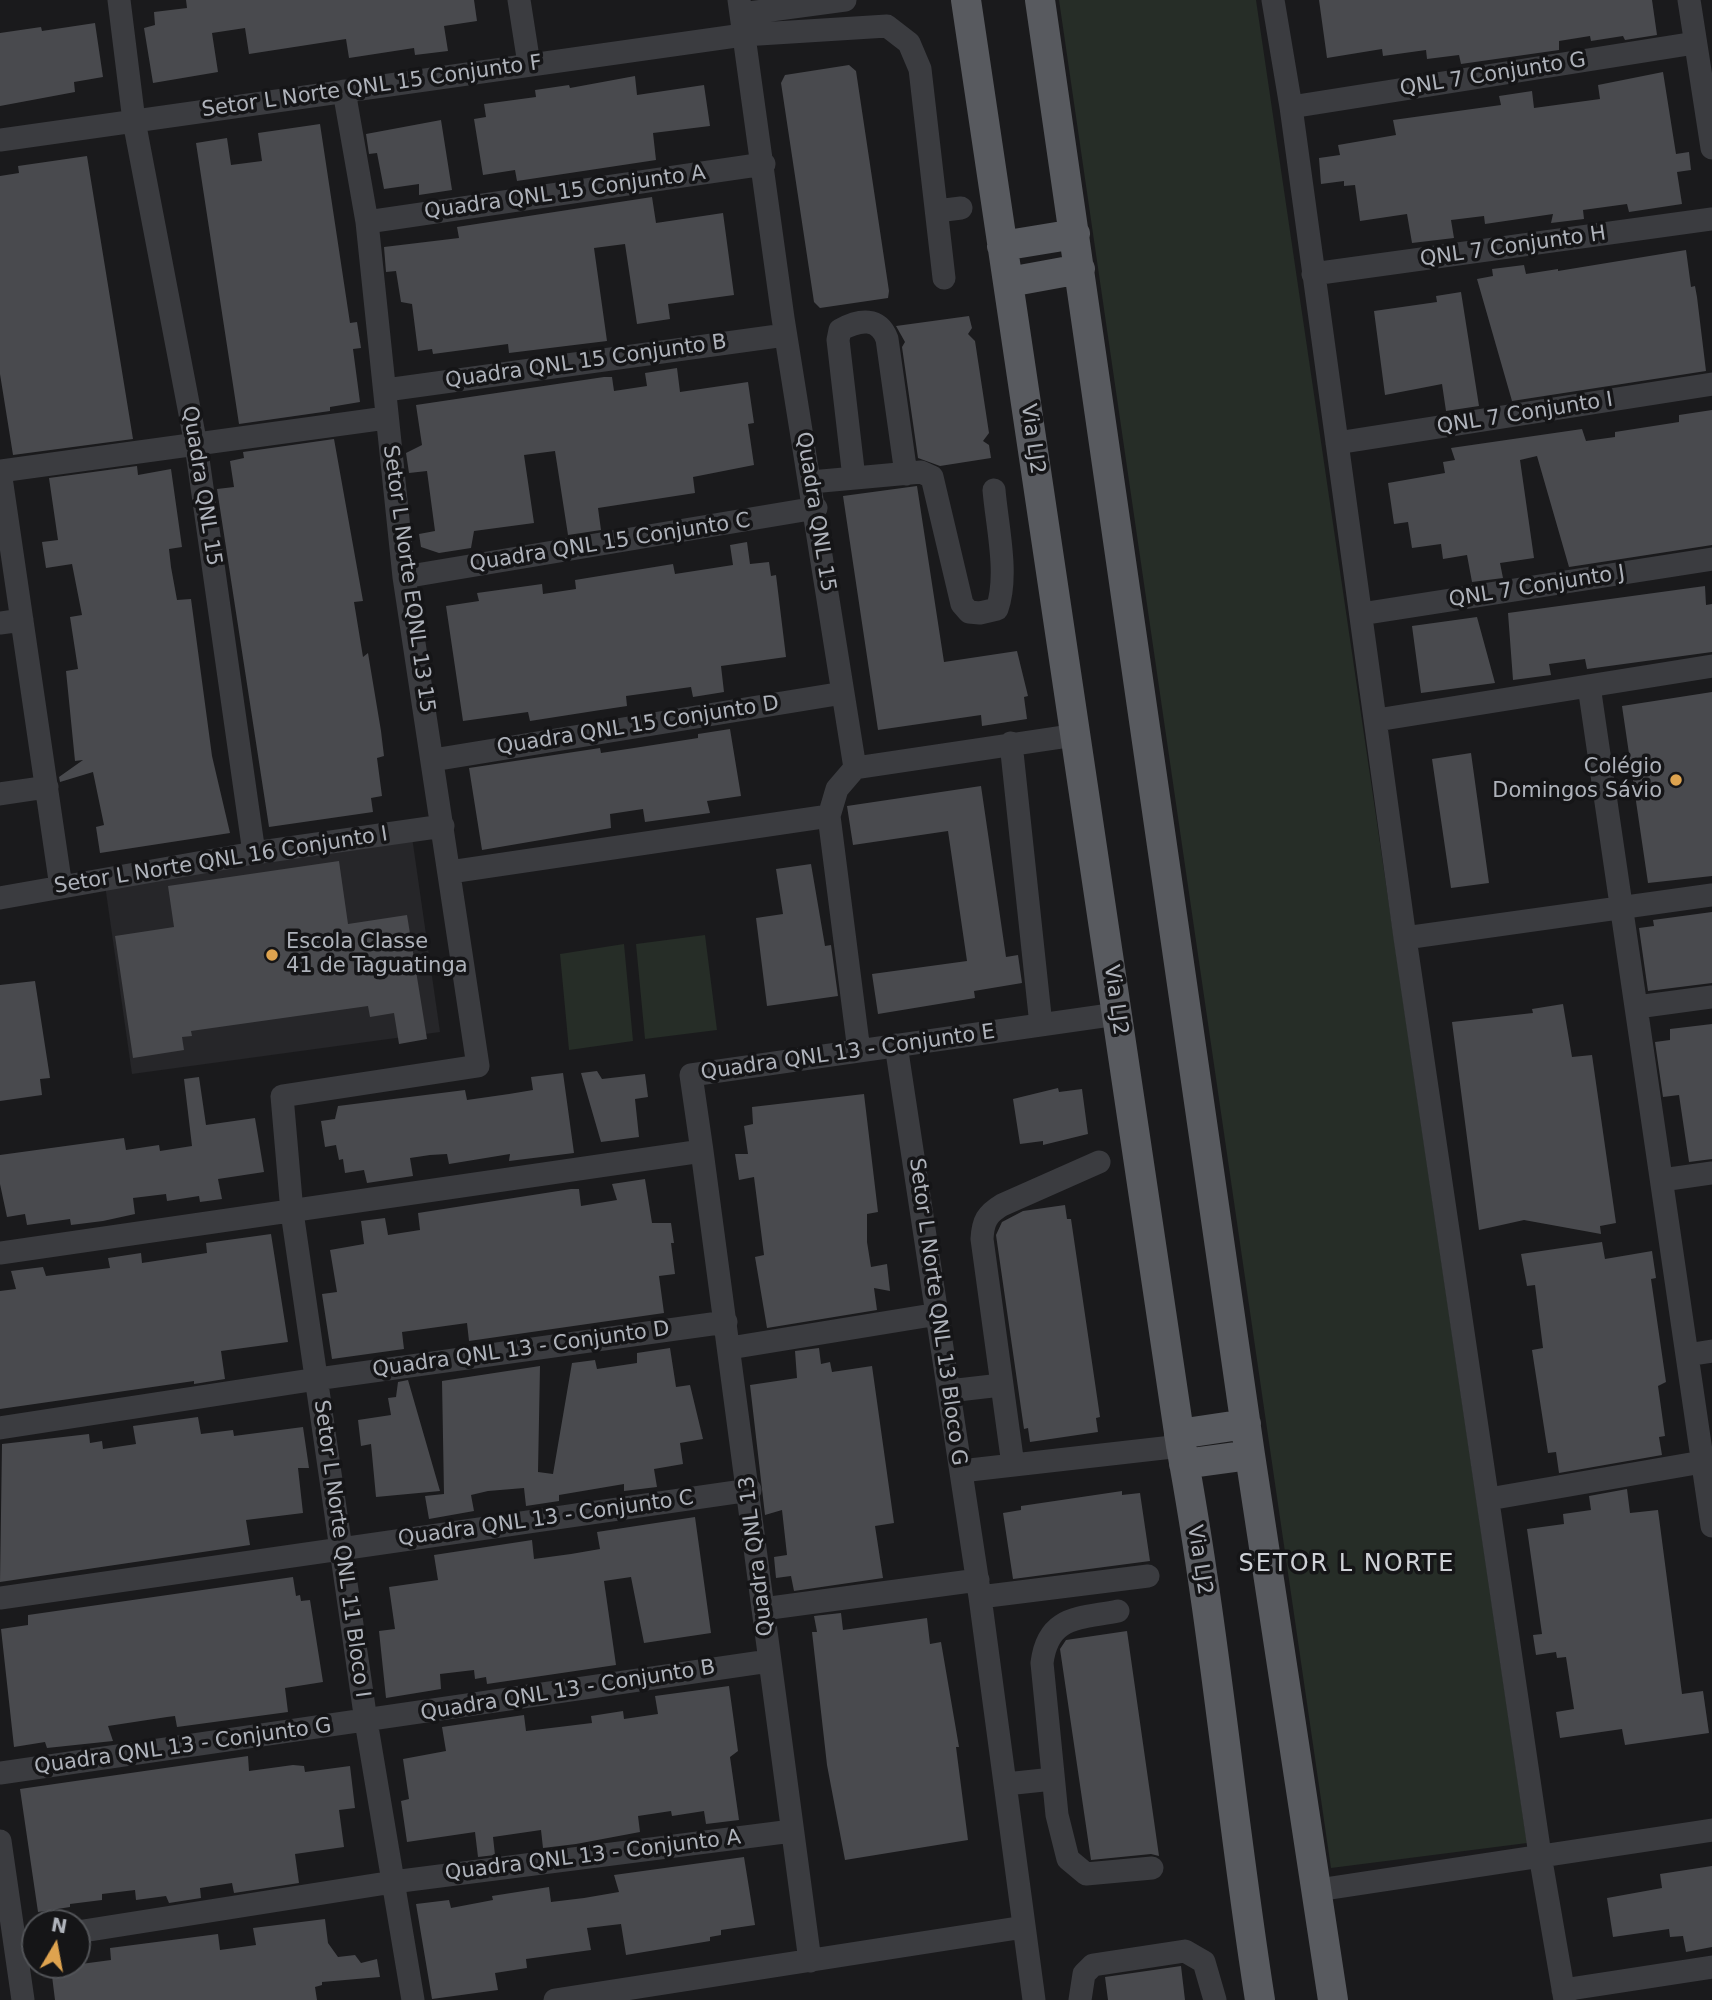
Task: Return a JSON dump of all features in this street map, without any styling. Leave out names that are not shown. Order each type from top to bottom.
[{"type":"main road","name":"Via LJ2","points":[[966,0],[1181,1448],[1202,1571],[1242,1885],[1260,2000]]},
{"type":"main road","points":[[1040,0],[1250,1455],[1333,2000]]},
{"type":"main road","points":[[1002,246],[1075,234]]},
{"type":"main road","points":[[1009,282],[1080,270]]},
{"type":"main road","points":[[1181,1448],[1246,1424]]},
{"type":"main road","points":[[1181,1448],[1250,1455]]},
{"type":"street","name":"Quadra QNL 15","points":[[119,0],[134,121],[196,445],[254,853]]},
{"type":"street","points":[[519,0],[529,64]]},
{"type":"street","points":[[741,17],[805,3],[845,0]]},
{"type":"street","points":[[1273,0],[1291,107],[1405,938],[1540,1855],[1564,1995],[1712,1967]]},
{"type":"street","points":[[1689,0],[1712,148]]},
{"type":"street","name":"Quadra QNL 15","points":[[741,17],[764,164],[785,335],[816,508],[855,768]]},
{"type":"street","name":"Setor L Norte QNL 15 Conjunto F","points":[[0,140],[529,64],[741,17]]},
{"type":"street","points":[[741,17],[887,26],[909,43],[920,69],[944,278]]},
{"type":"street","name":"QNL 7 Conjunto G","points":[[1291,107],[1695,43]]},
{"type":"street","name":"Setor L Norte EQNL 13 15","points":[[282,1097],[478,1066],[404,577],[367,222],[344,91]]},
{"type":"street","name":"Quadra QNL 15 Conjunto A","points":[[367,222],[764,164]]},
{"type":"street","points":[[937,211],[961,208]]},
{"type":"street","name":"QNL 7 Conjunto H","points":[[1313,274],[1712,219]]},
{"type":"street","points":[[853,478],[838,340],[840,330],[850,325],[874,321],[882,327],[887,339],[906,474]]},
{"type":"street","name":"Quadra QNL 15 Conjunto B","points":[[386,390],[785,335]]},
{"type":"street","name":"QNL 7 Conjunto I","points":[[1337,443],[1712,384]]},
{"type":"street","points":[[61,887],[47,787],[11,621],[0,471],[386,418]]},
{"type":"street","points":[[811,482],[921,472],[932,477],[962,604],[969,612],[997,610],[999,604],[1001,572],[994,490]]},
{"type":"street","name":"Quadra QNL 15 Conjunto C","points":[[404,577],[816,508]]},
{"type":"street","name":"QNL 7 Conjunto J","points":[[1361,614],[1712,559]]},
{"type":"street","points":[[1377,720],[1712,666]]},
{"type":"street","points":[[1589,685],[1712,1520]]},
{"type":"street","name":"Quadra QNL 15 Conjunto D","points":[[433,760],[843,693]]},
{"type":"street","points":[[859,1051],[829,817],[837,789],[855,768],[1011,743],[1076,736]]},
{"type":"street","points":[[1011,743],[1041,1025]]},
{"type":"street","points":[[0,794],[47,787]]},
{"type":"street","points":[[450,872],[829,817]]},
{"type":"street","name":"Setor L Norte QNL 16 Conjunto I","points":[[0,898],[254,853],[443,826]]},
{"type":"street","points":[[1405,938],[1712,895]]},
{"type":"street","points":[[1637,1007],[1712,997]]},
{"type":"street","name":"Quadra QNL 13 - Conjunto E","points":[[702,1151],[691,1075],[1117,1014]]},
{"type":"street","name":"Setor L Norte QNL 13 Bloco G","points":[[896,1045],[979,1588],[1034,2000]]},
{"type":"street","name":"Setor L Norte QNL 11 Bloco I","points":[[282,1097],[292,1212],[366,1721],[413,2000]]},
{"type":"street","points":[[0,1253],[702,1151]]},
{"type":"street","name":"Quadra QNL 13","points":[[702,1151],[750,1490],[769,1661],[810,1961]]},
{"type":"street","points":[[1013,1465],[982,1239],[983,1222],[990,1212],[1002,1205],[1099,1162]]},
{"type":"street","points":[[1662,1180],[1712,1173]]},
{"type":"street","points":[[730,1348],[937,1314]]},
{"type":"street","name":"Quadra QNL 13 - Conjunto D","points":[[0,1428],[317,1379],[726,1322]]},
{"type":"street","points":[[1687,1355],[1712,1351]]},
{"type":"street","points":[[949,1391],[1001,1385]]},
{"type":"street","points":[[961,1471],[1181,1448]]},
{"type":"street","points":[[1489,1499],[1702,1462]]},
{"type":"street","name":"Quadra QNL 13 - Conjunto C","points":[[0,1598],[750,1490]]},
{"type":"street","points":[[763,1609],[979,1588],[1148,1576]]},
{"type":"street","points":[[1118,1611],[1060,1624],[1044,1642],[1042,1663],[1053,1779],[1063,1847],[1068,1859],[1077,1869],[1097,1874],[1152,1868]]},
{"type":"street","name":"Quadra QNL 13 - Conjunto B","points":[[366,1721],[769,1661]]},
{"type":"street","name":"Quadra QNL 13 - Conjunto G","points":[[0,1773],[366,1721]]},
{"type":"street","points":[[1006,1784],[1053,1779]]},
{"type":"street","points":[[1318,1890],[1712,1830]]},
{"type":"street","name":"Quadra QNL 13 - Conjunto A","points":[[91,1930],[393,1882],[792,1831]]},
{"type":"street","points":[[0,1840],[21,1928]]},
{"type":"street","points":[[555,2000],[613,1995],[1024,1927]]},
{"type":"street","points":[[1080,2000],[1084,1974],[1093,1965],[1185,1951],[1204,1962],[1215,2000]]},
{"type":"street","points":[[23,1979],[23,2000]]},
{"type":"shaded area","points":[[1059,0],[1256,0],[1527,1843],[1331,1868]]},
{"type":"shaded area","name":"Escola Classe 41 de Taguatinga","points":[[411,830],[440,1032],[132,1074],[104,878]]},
{"type":"shaded area","points":[[705,935],[717,1030],[645,1039],[636,944]]},
{"type":"shaded area","points":[[624,944],[633,1041],[569,1050],[560,954]]},
{"type":"building","points":[[186,0],[474,0],[477,21],[444,26],[448,51],[415,55],[414,48],[349,58],[346,39],[249,54],[245,28],[212,33],[218,72],[153,83],[144,28],[155,25],[154,12],[187,8]]},
{"type":"building","points":[[1319,0],[1652,0],[1657,35],[1591,41],[1590,36],[1559,41],[1559,50],[1461,64],[1459,55],[1427,59],[1426,50],[1383,56],[1382,49],[1327,58]]},
{"type":"building","points":[[95,23],[103,77],[74,82],[75,92],[0,106],[0,33],[41,27],[42,31]]},
{"type":"building","points":[[849,65],[856,71],[889,291],[888,298],[820,308],[814,302],[781,83],[785,75]]},
{"type":"building","points":[[1663,72],[1676,154],[1689,152],[1691,170],[1677,172],[1682,204],[1629,212],[1627,204],[1583,210],[1584,219],[1551,223],[1553,214],[1485,224],[1484,216],[1451,220],[1454,238],[1412,243],[1407,214],[1360,221],[1355,185],[1344,186],[1344,181],[1321,184],[1319,158],[1340,155],[1338,145],[1396,135],[1393,120],[1501,105],[1499,96],[1532,91],[1534,108],[1600,99],[1598,85]]},
{"type":"building","points":[[635,76],[637,95],[704,85],[710,126],[653,133],[656,160],[517,181],[515,170],[483,175],[474,119],[486,117],[484,104],[536,97],[535,90],[569,85],[570,88]]},
{"type":"building","points":[[441,120],[452,190],[419,195],[419,184],[384,189],[377,153],[369,154],[366,134]]},
{"type":"building","points":[[320,124],[350,323],[357,322],[361,348],[353,349],[360,402],[330,407],[330,411],[239,424],[196,143],[227,138],[231,165],[262,161],[258,133]]},
{"type":"building","points":[[87,156],[133,439],[13,455],[0,374],[0,176],[19,173],[18,166]]},
{"type":"building","points":[[652,197],[656,223],[723,213],[734,295],[668,304],[670,319],[637,324],[625,244],[594,248],[607,341],[509,353],[508,344],[433,354],[432,349],[418,351],[412,304],[401,302],[396,271],[386,272],[384,247],[459,238],[457,227]]},
{"type":"building","points":[[1686,250],[1691,287],[1695,286],[1697,297],[1706,371],[1512,401],[1477,279],[1493,276],[1492,269],[1524,265],[1526,274],[1558,271]]},
{"type":"building","points":[[1461,292],[1479,406],[1446,411],[1442,384],[1385,395],[1374,311],[1437,302],[1436,296]]},
{"type":"building","points":[[969,316],[972,328],[968,334],[975,341],[989,433],[983,441],[989,445],[991,458],[940,466],[918,458],[902,347],[905,342],[896,326]]},
{"type":"building","points":[[677,368],[680,392],[748,382],[754,423],[748,424],[754,465],[693,477],[695,493],[598,508],[601,530],[568,535],[555,451],[524,455],[534,523],[474,531],[471,548],[439,553],[421,547],[419,534],[435,531],[427,471],[409,473],[406,453],[422,445],[416,405],[604,377],[612,377],[614,391],[647,386],[645,373]]},
{"type":"building","points":[[1712,410],[1712,545],[1569,567],[1537,456],[1520,460],[1534,558],[1500,563],[1503,578],[1472,582],[1467,555],[1443,559],[1441,544],[1412,548],[1408,522],[1394,524],[1388,483],[1445,473],[1443,462],[1455,460],[1451,448],[1582,429],[1586,441],[1615,437],[1615,432],[1679,422],[1679,415]]},
{"type":"building","points":[[334,439],[363,601],[354,602],[363,657],[368,653],[381,731],[384,756],[377,758],[382,796],[371,798],[373,812],[269,827],[217,489],[234,487],[230,461],[244,458],[243,452]]},
{"type":"building","points":[[137,466],[138,475],[171,469],[182,547],[169,549],[171,567],[177,600],[191,599],[212,756],[230,833],[100,853],[96,827],[104,825],[93,772],[60,782],[59,777],[83,760],[75,761],[66,671],[78,669],[70,617],[82,615],[72,564],[46,568],[42,542],[58,540],[49,478]]},
{"type":"building","points":[[917,486],[944,662],[1017,651],[1028,696],[1024,697],[1027,719],[982,726],[981,715],[878,730],[843,496]]},
{"type":"building","points":[[747,542],[750,564],[769,562],[771,576],[776,575],[786,657],[721,666],[724,692],[693,697],[691,687],[626,696],[627,706],[530,721],[528,712],[463,721],[446,606],[479,601],[477,593],[542,584],[543,594],[576,589],[575,580],[673,564],[675,574],[733,565],[730,545]]},
{"type":"building","points":[[1705,586],[1706,605],[1712,604],[1712,652],[1587,669],[1585,659],[1549,664],[1551,675],[1513,680],[1508,613]]},
{"type":"building","points":[[1477,617],[1495,683],[1421,693],[1412,626]]},
{"type":"building","name":"Colégio Domingos Sávio","points":[[1712,692],[1712,876],[1648,883],[1622,706]]},
{"type":"building","points":[[730,729],[741,796],[707,801],[710,813],[645,822],[643,809],[610,814],[611,828],[482,850],[469,768],[600,748],[601,753],[698,738],[698,734]]},
{"type":"building","points":[[1471,753],[1489,883],[1451,888],[1432,759]]},
{"type":"building","points":[[981,786],[1006,957],[1018,955],[1022,983],[974,991],[975,998],[878,1014],[872,974],[967,961],[948,831],[853,845],[847,806]]},
{"type":"building","name":"Escola Classe 41 de Taguatinga","points":[[339,861],[348,924],[407,915],[427,1039],[399,1044],[394,1013],[370,1017],[368,1006],[191,1031],[192,1036],[182,1037],[184,1050],[133,1058],[115,936],[174,927],[168,886]]},
{"type":"building","points":[[811,864],[825,946],[831,945],[838,996],[767,1006],[756,918],[783,914],[776,869]]},
{"type":"building","points":[[1712,912],[1712,983],[1648,991],[1639,928],[1654,926],[1653,920]]},
{"type":"building","points":[[35,981],[50,1078],[40,1079],[42,1095],[0,1101],[0,985]]},
{"type":"building","points":[[1563,1004],[1572,1057],[1592,1055],[1616,1223],[1600,1226],[1601,1234],[1524,1220],[1479,1230],[1452,1022],[1533,1013],[1532,1009]]},
{"type":"building","points":[[1712,1024],[1712,1159],[1689,1162],[1679,1095],[1663,1097],[1655,1042],[1670,1040],[1670,1029]]},
{"type":"building","points":[[597,1071],[602,1079],[645,1074],[648,1097],[635,1099],[639,1137],[601,1142],[581,1073]]},
{"type":"building","points":[[563,1073],[574,1153],[509,1161],[510,1154],[449,1164],[447,1154],[430,1155],[410,1158],[413,1176],[367,1183],[364,1170],[345,1173],[343,1159],[339,1160],[336,1145],[325,1147],[321,1121],[335,1119],[338,1106],[465,1090],[467,1100],[509,1094],[533,1090],[531,1077]]},
{"type":"building","points":[[199,1077],[206,1125],[255,1118],[264,1172],[218,1179],[222,1199],[200,1202],[199,1196],[167,1201],[166,1194],[133,1198],[135,1214],[103,1221],[71,1225],[70,1219],[27,1225],[25,1214],[7,1217],[0,1184],[0,1155],[124,1138],[126,1150],[159,1145],[160,1151],[192,1146],[184,1079]]},
{"type":"building","points":[[1058,1088],[1059,1092],[1082,1089],[1088,1134],[1043,1145],[1043,1141],[1020,1144],[1013,1099]]},
{"type":"building","points":[[864,1094],[878,1212],[867,1214],[867,1242],[871,1267],[887,1264],[890,1291],[874,1288],[877,1310],[767,1328],[755,1257],[764,1255],[754,1177],[739,1180],[735,1154],[748,1154],[744,1126],[753,1124],[752,1107]]},
{"type":"building","points":[[645,1179],[652,1223],[671,1223],[674,1243],[671,1243],[675,1274],[659,1276],[664,1313],[469,1341],[467,1323],[402,1332],[404,1349],[332,1359],[322,1294],[337,1292],[330,1250],[364,1244],[361,1221],[385,1218],[388,1235],[420,1230],[418,1213],[571,1189],[579,1189],[581,1206],[617,1200],[612,1184]]},
{"type":"building","points":[[1065,1205],[1067,1219],[1071,1219],[1100,1417],[1096,1418],[1098,1432],[1030,1442],[1028,1428],[1024,1429],[996,1235],[1002,1222],[1023,1211]]},
{"type":"building","points":[[271,1234],[288,1342],[221,1351],[225,1379],[194,1384],[194,1381],[0,1409],[0,1291],[16,1289],[11,1271],[43,1267],[46,1276],[110,1268],[108,1258],[141,1253],[142,1263],[207,1253],[206,1243]]},
{"type":"building","points":[[1602,1242],[1605,1259],[1652,1251],[1656,1278],[1651,1279],[1666,1382],[1658,1386],[1665,1436],[1659,1437],[1662,1455],[1559,1473],[1556,1452],[1548,1453],[1532,1350],[1543,1348],[1535,1285],[1527,1286],[1521,1254]]},
{"type":"building","points":[[670,1348],[676,1387],[690,1385],[703,1439],[680,1443],[683,1464],[654,1469],[657,1487],[624,1491],[624,1484],[559,1495],[559,1501],[526,1506],[524,1488],[488,1491],[471,1495],[474,1511],[429,1519],[425,1496],[444,1494],[442,1381],[540,1366],[538,1472],[553,1474],[572,1363],[595,1360],[597,1369],[637,1363],[637,1353]]},
{"type":"building","points":[[819,1348],[821,1364],[830,1362],[832,1372],[872,1366],[894,1523],[875,1526],[883,1578],[794,1591],[791,1576],[776,1578],[774,1557],[787,1555],[782,1510],[765,1515],[750,1385],[797,1378],[795,1351]]},
{"type":"building","points":[[408,1380],[440,1491],[376,1497],[371,1444],[361,1446],[358,1420],[391,1415],[388,1398],[396,1397],[398,1382]]},
{"type":"building","points":[[198,1417],[201,1434],[233,1430],[234,1436],[303,1427],[309,1468],[298,1468],[303,1513],[246,1520],[250,1545],[0,1582],[2,1444],[89,1434],[90,1443],[102,1441],[103,1449],[136,1444],[133,1426]]},
{"type":"building","points":[[1627,1489],[1630,1513],[1658,1510],[1682,1694],[1703,1691],[1709,1733],[1625,1745],[1622,1729],[1560,1738],[1556,1712],[1574,1709],[1566,1657],[1557,1658],[1556,1652],[1536,1655],[1533,1635],[1542,1634],[1527,1529],[1564,1524],[1563,1514],[1591,1510],[1589,1496]]},
{"type":"building","points":[[1122,1491],[1122,1495],[1140,1493],[1150,1561],[1013,1579],[1003,1513],[1021,1510],[1021,1506]]},
{"type":"building","points":[[695,1517],[711,1633],[644,1643],[631,1577],[604,1581],[616,1665],[487,1684],[486,1677],[475,1679],[474,1670],[440,1674],[441,1689],[386,1698],[379,1631],[395,1629],[389,1587],[438,1580],[434,1555],[532,1540],[534,1559],[571,1554],[600,1549],[597,1532]]},
{"type":"building","points":[[293,1577],[296,1596],[300,1595],[301,1601],[310,1600],[323,1682],[285,1688],[288,1712],[177,1727],[175,1716],[167,1717],[108,1726],[113,1741],[47,1748],[45,1742],[14,1747],[1,1629],[28,1625],[28,1615]]},
{"type":"building","points":[[841,1613],[843,1630],[927,1618],[930,1644],[941,1642],[959,1747],[956,1747],[968,1840],[845,1860],[827,1765],[812,1632],[817,1632],[814,1616]]},
{"type":"building","points":[[1127,1631],[1159,1856],[1151,1854],[1091,1860],[1060,1649],[1066,1640]]},
{"type":"building","points":[[729,1686],[738,1751],[730,1757],[739,1820],[706,1824],[704,1811],[672,1816],[671,1811],[638,1816],[640,1832],[576,1844],[543,1848],[541,1830],[493,1837],[495,1855],[478,1857],[475,1832],[407,1842],[401,1801],[409,1799],[403,1759],[446,1751],[442,1727],[524,1715],[526,1731],[592,1723],[591,1716],[623,1711],[624,1719],[658,1714],[655,1696]]},
{"type":"building","points":[[248,1756],[249,1771],[293,1765],[304,1766],[305,1772],[350,1766],[355,1808],[339,1810],[344,1847],[295,1854],[299,1883],[234,1893],[232,1883],[200,1888],[201,1898],[169,1903],[166,1896],[136,1900],[135,1890],[102,1894],[102,1900],[70,1904],[70,1907],[38,1909],[20,1789]]},
{"type":"building","points":[[744,1857],[755,1925],[721,1930],[721,1935],[710,1937],[710,1941],[626,1955],[621,1924],[587,1928],[591,1950],[526,1959],[527,1968],[495,1973],[498,1990],[432,1999],[416,1904],[449,1900],[451,1908],[493,1900],[492,1896],[549,1887],[551,1902],[584,1898],[619,1892],[614,1875]]},
{"type":"building","points":[[1712,1866],[1712,1947],[1686,1952],[1683,1936],[1670,1937],[1669,1929],[1613,1937],[1607,1898],[1662,1888],[1660,1874]]},
{"type":"building","points":[[325,1919],[328,1943],[338,1957],[355,1955],[361,1963],[377,1959],[380,1977],[322,1982],[322,1985],[315,1987],[317,2000],[55,2000],[52,1979],[91,1979],[91,1963],[111,1960],[110,1948],[218,1934],[220,1950],[256,1945],[253,1928]]},
{"type":"building","points":[[1181,1966],[1185,2000],[1108,2000],[1105,1977]]},
{"type":"place","name":"Colégio Domingos Sávio","points":[[1676,780]]},
{"type":"place","name":"Escola Classe 41 de Taguatinga","points":[[272,955]]},
{"type":"district","name":"SETOR L NORTE","points":[[1347,1565]]}]
